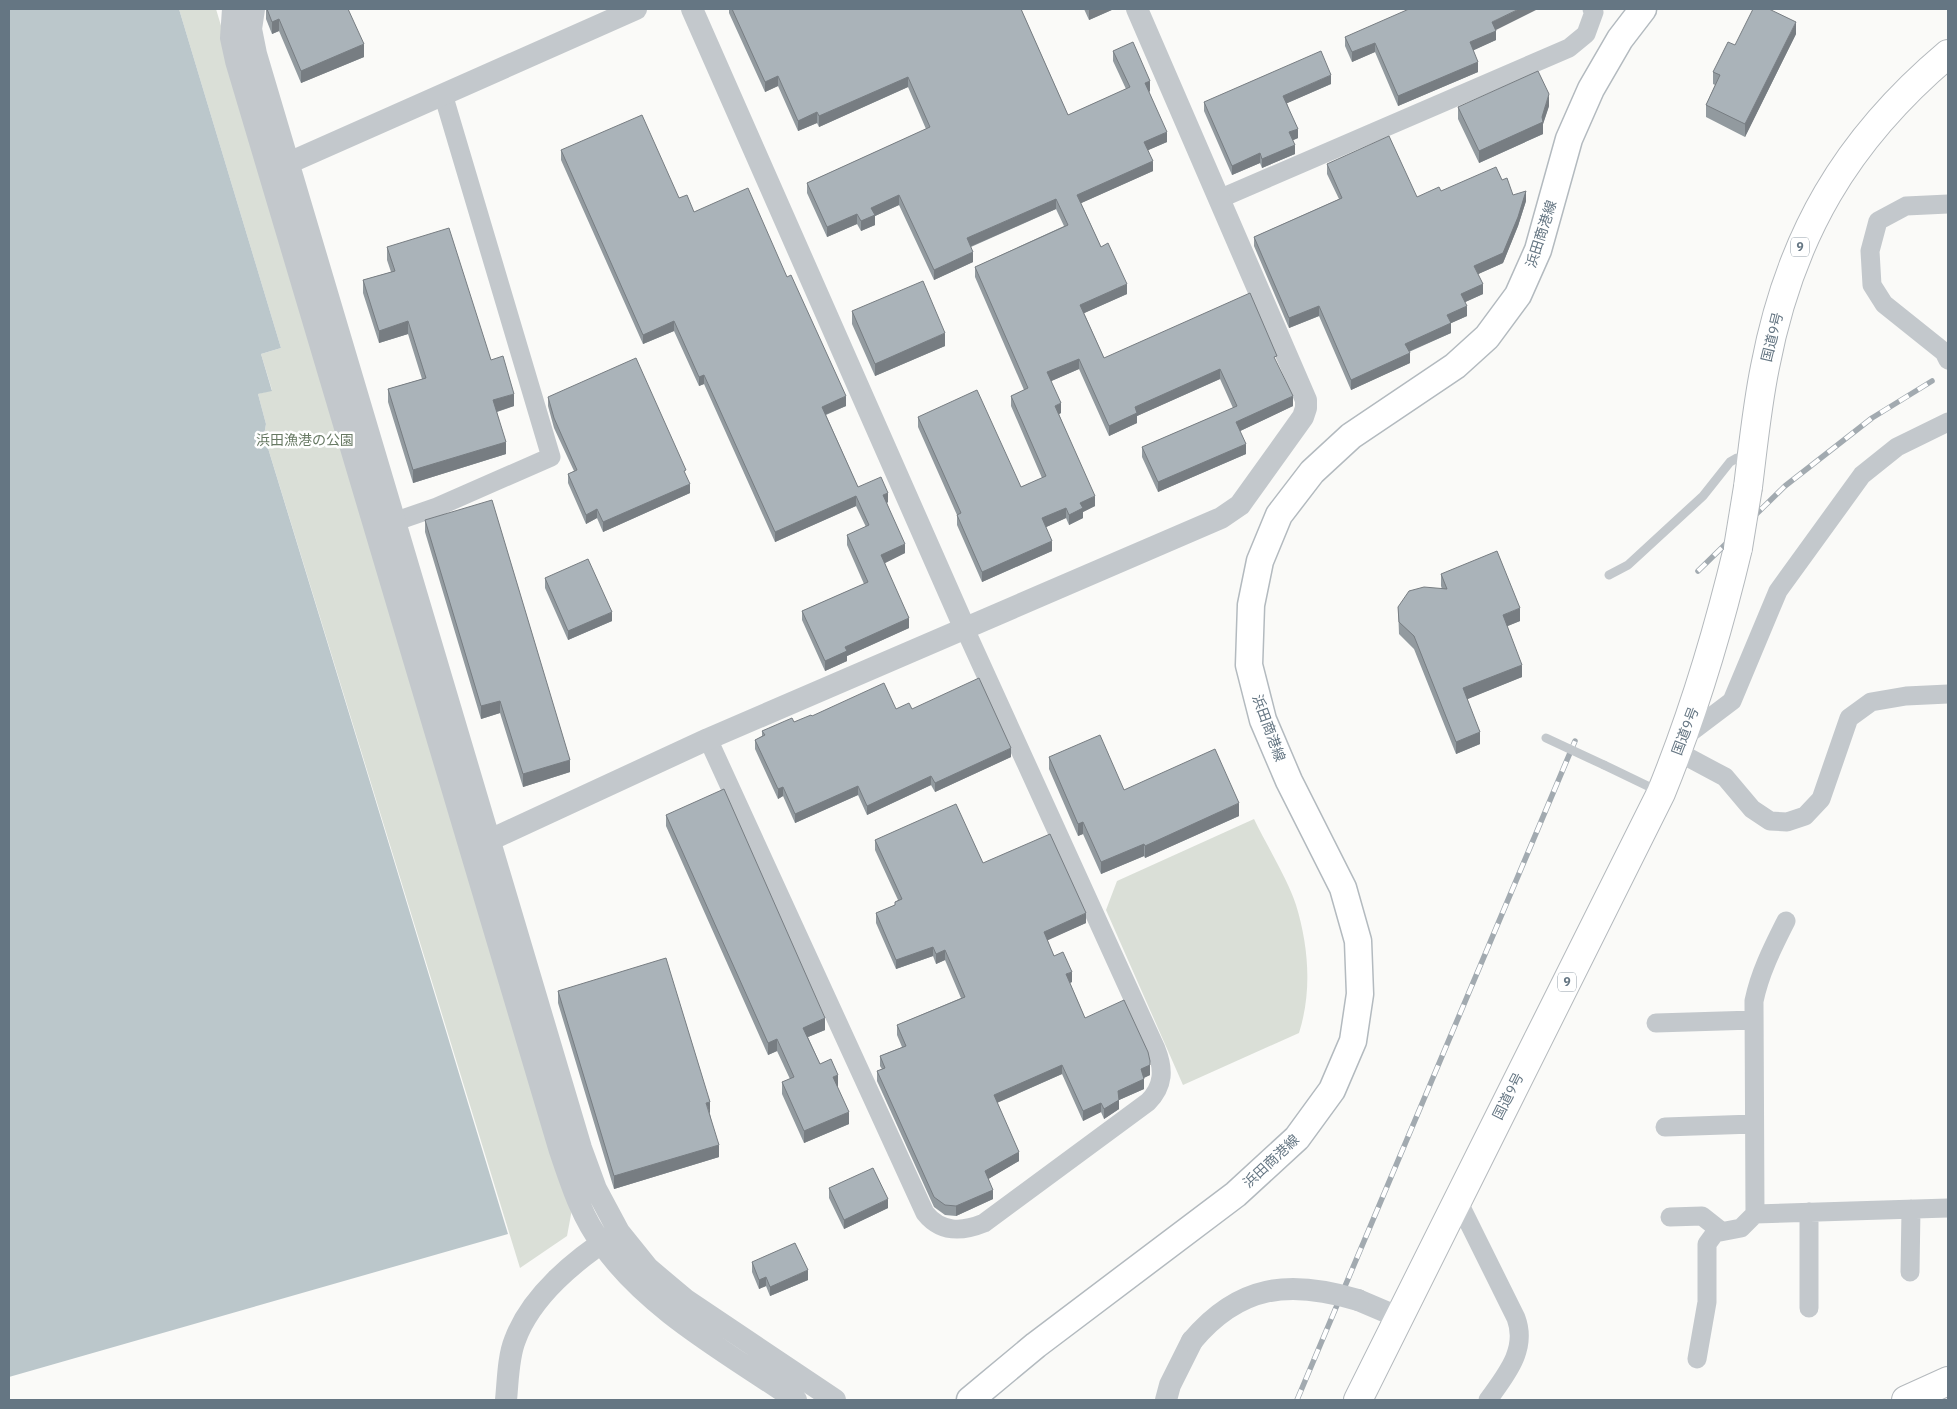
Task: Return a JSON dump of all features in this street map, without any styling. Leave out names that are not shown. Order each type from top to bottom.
[{"type":"highway","name":"国道9号","points":[[1358,1400],[1457,1199],[1578,961],[1661,792],[1680,745],[1717,635],[1738,548],[1765,368],[1774,328],[1791,270],[1818,210],[1834,180],[1873,127],[1901,97],[1948,54]]},
{"type":"highway","points":[[1906,1400],[1948,1381]]},
{"type":"main road","name":"浜田商港線","points":[[970,1400],[1036,1345],[1236,1194],[1297,1138],[1332,1090],[1353,1041],[1360,994],[1358,941],[1343,888],[1289,781],[1260,710],[1249,665],[1250,605],[1260,561],[1279,515],[1312,472],[1351,436],[1455,366],[1487,337],[1518,295],[1538,250],[1569,139],[1601,72],[1620,39],[1643,9]]},
{"type":"street","points":[[233,9],[231,38],[279,168],[481,844],[596,1189],[610,1238],[629,1278],[663,1308],[796,1400]]},
{"type":"street","points":[[254,9],[251,29],[279,168]]},
{"type":"street","points":[[279,168],[636,9]]},
{"type":"street","points":[[692,9],[965,629],[1156,1049],[1161,1062],[1162,1075],[1156,1094],[1148,1102],[984,1223],[963,1229],[951,1230],[931,1221],[925,1213],[708,739]]},
{"type":"street","points":[[481,844],[708,739],[1221,518],[1240,505],[1303,417],[1306,400],[1137,9]]},
{"type":"street","points":[[1219,199],[1569,48],[1586,34],[1594,12],[1592,9]]},
{"type":"street","points":[[386,525],[437,507],[551,457],[443,94]]},
{"type":"street","points":[[1948,204],[1906,206],[1878,221],[1870,251],[1872,285],[1884,304],[1944,352],[1948,360]]},
{"type":"street","points":[[1948,422],[1898,447],[1862,475],[1778,591],[1732,702],[1680,745],[1725,777],[1752,809],[1770,821],[1787,822],[1806,816],[1822,799],[1849,718],[1871,702],[1906,696],[1948,694]]},
{"type":"street","points":[[1697,1358],[1707,1302],[1708,1244],[1711,1237],[1721,1231],[1742,1228],[1755,1214],[1754,1000],[1757,983],[1786,921]]},
{"type":"street","points":[[1656,1023],[1754,1020]]},
{"type":"street","points":[[1665,1126],[1754,1124]]},
{"type":"street","points":[[1457,1199],[1516,1318],[1520,1335],[1517,1353],[1510,1369],[1488,1400]]},
{"type":"street","points":[[1755,1214],[1948,1208]]},
{"type":"street","points":[[1910,1272],[1911,1209]]},
{"type":"street","points":[[1809,1212],[1810,1308]]},
{"type":"street","points":[[1670,1217],[1702,1216],[1721,1231]]},
{"type":"street","points":[[506,1400],[515,1340],[538,1299],[560,1276],[610,1238]]},
{"type":"street","points":[[610,1238],[686,1300],[835,1400]]},
{"type":"street","points":[[1166,1400],[1173,1378],[1192,1341],[1224,1309],[1260,1292],[1304,1290],[1333,1293],[1358,1300],[1398,1317]]},
{"type":"lane","points":[[1609,575],[1628,565],[1696,502],[1730,462],[1737,458],[1752,459]]},
{"type":"lane","points":[[1546,738],[1661,792]]},
{"type":"green space","name":"浜田漁港の公園","points":[[179,9],[216,9],[573,1204],[567,1236],[520,1268],[264,435],[266,424],[258,394],[272,390],[261,354],[281,348]]},
{"type":"green space","points":[[1254,819],[1292,895],[1304,937],[1307,986],[1306,1002],[1299,1033],[1183,1085],[1106,910],[1117,881]]},
{"type":"shaded area","points":[[9,9],[179,9],[281,348],[261,354],[272,391],[258,394],[266,424],[264,435],[508,1234],[9,1377]]},
{"type":"building","points":[[267,9],[348,9],[364,44],[301,71],[279,19],[272,22]]},
{"type":"building","points":[[732,9],[1021,9],[1068,115],[1130,87],[1113,51],[1133,42],[1150,81],[1145,83],[1167,132],[1144,142],[1153,161],[1077,195],[1101,247],[1108,243],[1127,284],[1080,305],[1104,358],[1250,293],[1277,356],[1274,357],[1293,396],[1236,422],[1246,444],[1158,482],[1142,447],[1237,406],[1220,369],[1135,407],[1137,413],[1109,426],[1079,359],[1047,372],[1061,403],[1055,406],[1095,496],[1080,503],[1083,508],[1069,515],[1066,508],[1042,518],[1052,541],[982,572],[957,515],[961,513],[918,417],[977,390],[1021,487],[1046,476],[1011,396],[1028,388],[975,267],[1068,225],[1056,199],[967,238],[973,252],[934,270],[899,195],[871,208],[875,215],[861,221],[857,214],[827,227],[807,183],[930,127],[908,77],[819,116],[817,112],[798,121],[778,76],[765,82]]},
{"type":"building","points":[[1409,9],[1519,9],[1492,22],[1496,31],[1470,42],[1478,62],[1398,96],[1375,43],[1352,52],[1345,37]]},
{"type":"building","points":[[1753,9],[1769,9],[1796,22],[1745,124],[1706,105],[1720,75],[1713,72],[1728,42],[1735,45]]},
{"type":"building","points":[[1321,51],[1331,75],[1283,96],[1298,129],[1289,132],[1295,145],[1262,159],[1260,153],[1232,166],[1204,102]]},
{"type":"building","points":[[1538,71],[1549,94],[1542,117],[1543,122],[1479,151],[1458,107]]},
{"type":"building","points":[[642,115],[679,198],[687,195],[694,212],[748,188],[787,277],[791,275],[846,396],[822,407],[858,487],[881,477],[888,493],[883,495],[905,544],[881,555],[909,618],[845,647],[847,651],[825,661],[802,611],[868,582],[847,535],[869,525],[856,496],[775,532],[704,375],[699,377],[674,321],[643,335],[561,150]]},
{"type":"building","points":[[1389,136],[1417,197],[1439,187],[1441,191],[1496,167],[1502,180],[1507,178],[1513,195],[1526,191],[1518,217],[1503,253],[1474,266],[1483,284],[1461,294],[1467,306],[1447,315],[1451,323],[1405,344],[1410,353],[1351,380],[1319,306],[1289,318],[1254,237],[1342,198],[1327,164]]},
{"type":"building","points":[[449,228],[491,360],[503,356],[514,394],[493,400],[506,442],[413,470],[388,389],[426,378],[408,321],[379,331],[363,280],[395,271],[387,247]]},
{"type":"building","points":[[923,281],[945,333],[875,364],[852,311]]},
{"type":"building","points":[[636,358],[686,470],[684,471],[690,484],[603,522],[597,509],[586,515],[568,474],[577,470],[554,418],[548,397]]},
{"type":"building","points":[[492,500],[570,760],[523,774],[500,701],[481,706],[425,520]]},
{"type":"building","points":[[1497,551],[1520,608],[1503,615],[1522,665],[1463,688],[1480,732],[1456,742],[1414,636],[1399,622],[1398,607],[1409,591],[1424,587],[1447,589],[1441,574]]},
{"type":"building","points":[[588,559],[612,612],[568,631],[545,578]]},
{"type":"building","points":[[979,678],[1011,748],[935,783],[931,776],[867,806],[858,786],[795,814],[783,787],[778,789],[755,740],[765,735],[762,731],[792,718],[794,722],[812,716],[884,683],[896,709],[909,703],[912,709]]},
{"type":"building","points":[[1100,735],[1124,790],[1215,749],[1239,803],[1145,846],[1144,844],[1101,862],[1083,822],[1078,824],[1049,757]]},
{"type":"building","points":[[724,789],[825,1018],[803,1028],[820,1064],[831,1059],[838,1075],[833,1077],[849,1112],[804,1131],[782,1082],[794,1077],[777,1039],[768,1043],[666,815]]},
{"type":"building","points":[[956,804],[983,863],[1050,834],[1086,913],[1044,932],[1054,956],[1063,952],[1072,972],[1066,974],[1085,1018],[1124,1000],[1148,1052],[1150,1065],[1141,1069],[1144,1079],[1118,1091],[1119,1100],[1104,1109],[1101,1103],[1083,1111],[1062,1065],[994,1095],[1019,1152],[985,1171],[993,1190],[956,1206],[945,1205],[934,1197],[877,1071],[885,1068],[880,1056],[906,1046],[897,1025],[965,997],[945,950],[936,954],[933,947],[896,960],[876,913],[895,905],[895,902],[902,899],[875,840]]},
{"type":"building","points":[[666,958],[710,1102],[706,1103],[719,1145],[614,1176],[558,991]]},
{"type":"building","points":[[873,1168],[888,1199],[844,1220],[829,1188]]},
{"type":"building","points":[[795,1243],[808,1270],[770,1287],[766,1277],[759,1280],[752,1262]]},
{"type":"railway","points":[[1698,571],[1785,486],[1872,418],[1932,381]]},
{"type":"railway","points":[[1297,1400],[1575,741]]}]
